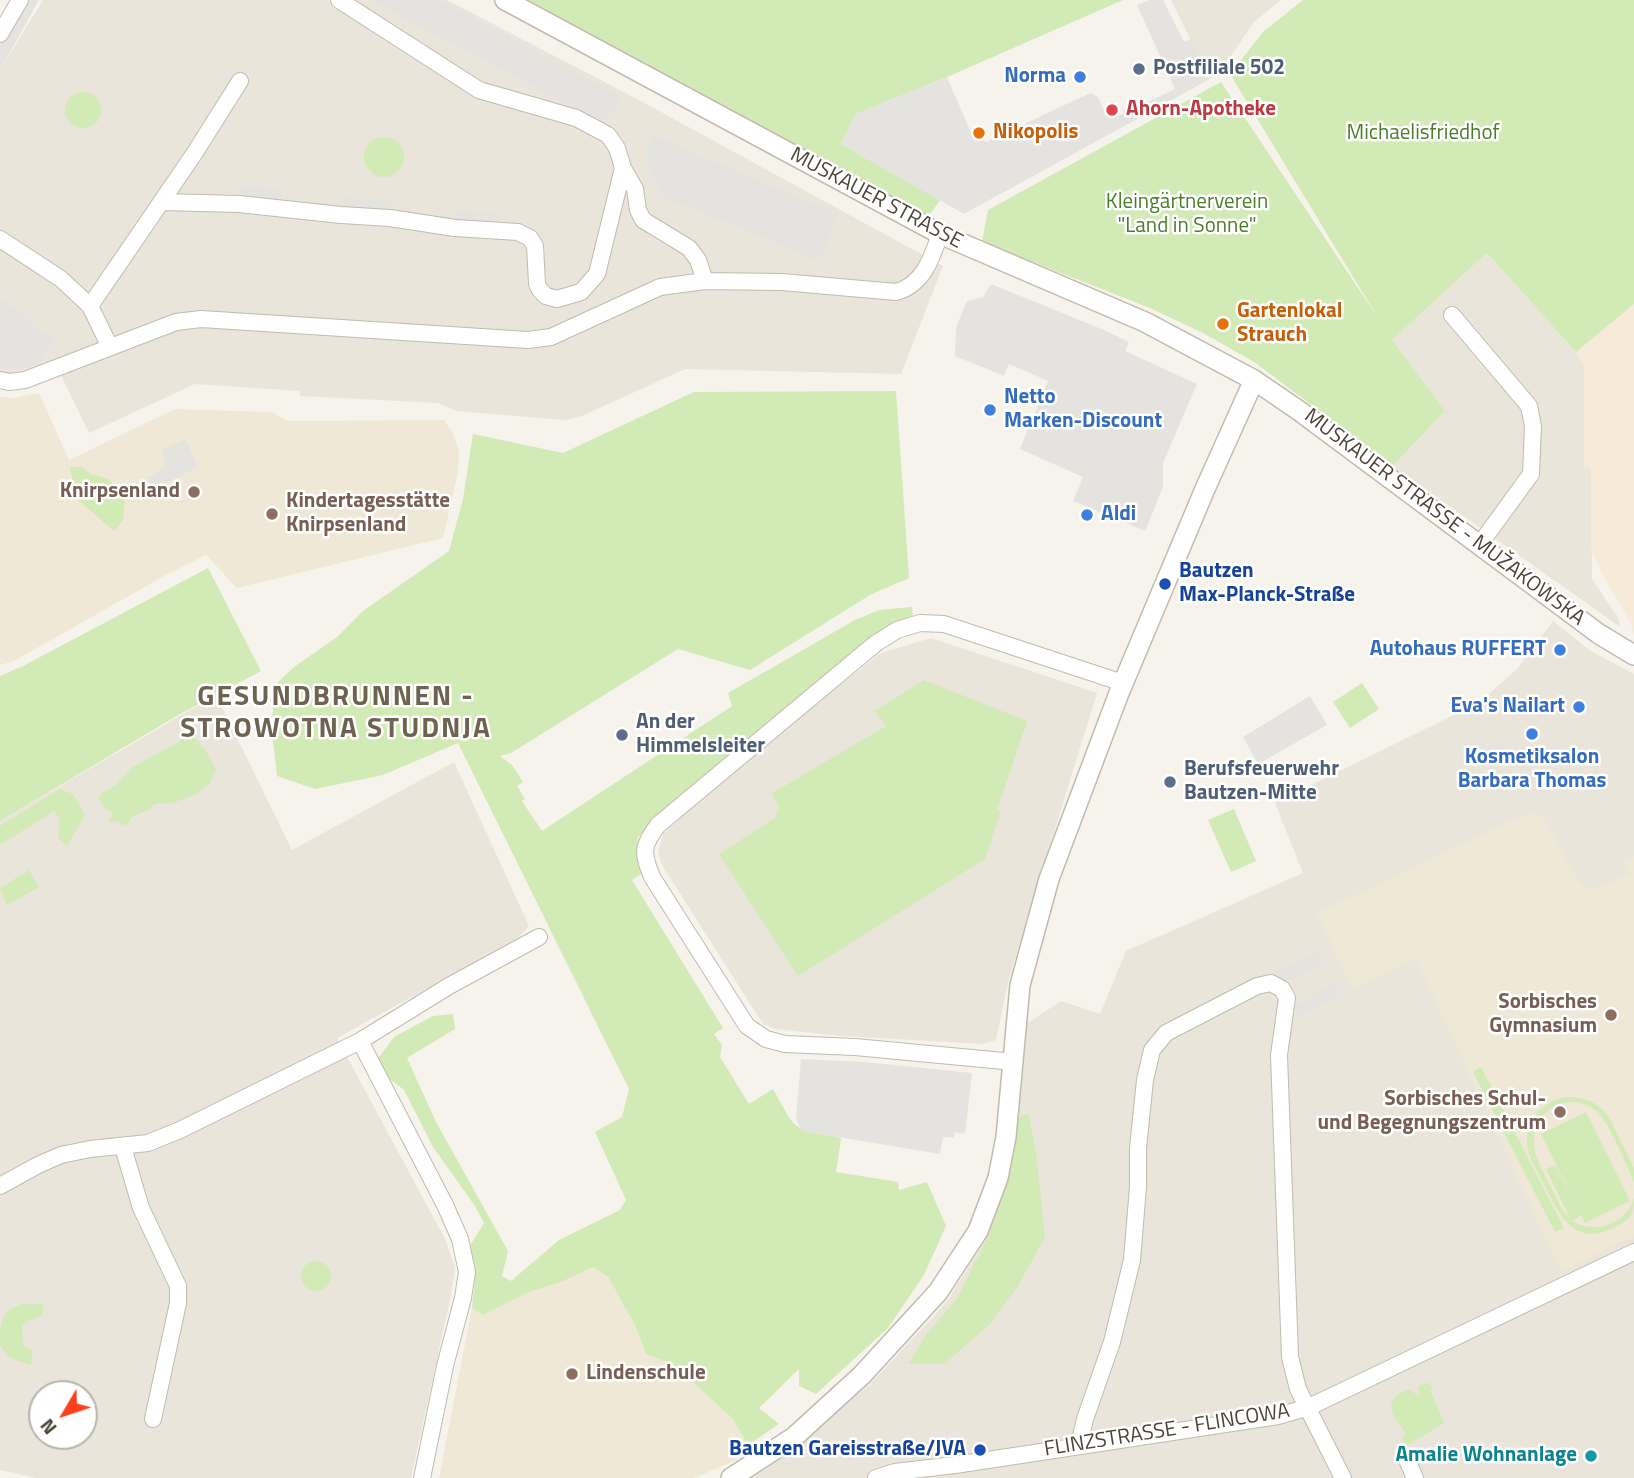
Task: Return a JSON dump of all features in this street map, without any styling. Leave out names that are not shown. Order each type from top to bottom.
[{"type":"street","points":[[0,34],[20,0]]},
{"type":"street","name":"MUSKAUER STRASSE","points":[[505,0],[940,234],[1145,321],[1254,380]]},
{"type":"street","points":[[344,3],[479,90],[576,118],[608,135],[617,148],[626,174],[635,189],[638,210],[643,220],[689,248],[698,260],[705,281]]},
{"type":"street","points":[[90,306],[162,202],[240,80]]},
{"type":"street","points":[[162,202],[239,204],[390,218],[455,228],[518,232],[530,238],[535,246],[537,284],[540,290],[546,296],[557,299],[581,292],[597,274],[626,174]]},
{"type":"street","points":[[0,380],[25,380],[176,322],[201,319],[528,340],[551,337],[660,287],[705,281],[782,282],[896,292],[908,289],[926,269],[940,234]]},
{"type":"street","points":[[0,239],[61,279],[90,306],[110,347]]},
{"type":"street","points":[[1452,315],[1529,407],[1533,426],[1531,474],[1480,544]]},
{"type":"street","points":[[732,1478],[794,1437],[862,1374],[938,1292],[978,1231],[998,1178],[1006,1137],[1020,985],[1049,879],[1123,683],[1254,380]]},
{"type":"street","name":"MUSKAUER STRASSE - MUŽAKOWSKA","points":[[1254,380],[1599,634],[1634,655]]},
{"type":"street","points":[[1014,1062],[864,1048],[785,1044],[766,1039],[747,1026],[652,877],[645,859],[645,842],[658,825],[760,738],[875,644],[897,630],[920,623],[944,624],[1123,683]]},
{"type":"street","points":[[0,1186],[61,1155],[148,1143],[180,1130],[360,1041],[467,975],[539,937]]},
{"type":"street","points":[[1079,1445],[1085,1419],[1112,1342],[1132,1260],[1138,1198],[1138,1148],[1152,1050],[1166,1033],[1256,986],[1271,983],[1282,989],[1287,998],[1279,1055],[1290,1357],[1298,1389],[1343,1478]]},
{"type":"street","points":[[360,1041],[445,1205],[460,1239],[467,1272],[422,1478]]},
{"type":"street","points":[[123,1147],[141,1208],[178,1286],[178,1303],[153,1419]]},
{"type":"street","name":"FLINZSTRASSE - FLINCOWA","points":[[876,1478],[895,1472],[1278,1416],[1308,1407],[1634,1252]]},
{"type":"street","points":[[1407,1460],[1415,1478]]},
{"type":"shaded area","points":[[25,0],[39,0],[0,70],[0,45]]},
{"type":"shaded area","points":[[43,0],[447,0],[639,100],[943,266],[901,374],[685,369],[582,416],[566,420],[456,411],[438,403],[300,396],[299,391],[195,384],[89,433],[54,361],[12,373],[0,373],[0,70]]},
{"type":"shaded area","points":[[370,0],[440,0],[621,96],[604,124]]},
{"type":"shaded area","points":[[1149,0],[1163,0],[1184,42],[1191,39],[1210,79],[964,214],[841,144],[856,114],[947,77],[972,135],[986,142],[1090,93],[1098,97],[1106,116],[1115,118],[1175,89],[1137,5]]},
{"type":"shaded area","points":[[1171,0],[1281,0],[1254,22],[1228,60],[1210,79]]},
{"type":"shaded area","points":[[652,135],[838,214],[819,261],[664,197],[646,164]]},
{"type":"shaded area","points":[[240,186],[282,188],[281,211],[238,209]]},
{"type":"shaded area","points":[[342,197],[391,202],[389,225],[340,220]]},
{"type":"shaded area","points":[[456,210],[500,213],[498,237],[454,234]]},
{"type":"shaded area","points":[[1487,253],[1576,352],[1584,366],[1584,467],[1591,467],[1592,579],[1619,619],[1620,627],[1393,466],[1445,411],[1392,340]]},
{"type":"shaded area","points":[[991,284],[1129,342],[1125,351],[1197,384],[1163,463],[1163,487],[1145,531],[1073,501],[1083,477],[1020,449],[1048,381],[1009,364],[1004,376],[955,356],[956,328],[967,301],[983,297]]},
{"type":"shaded area","points":[[0,298],[55,341],[33,368],[0,369]]},
{"type":"shaded area","points":[[1634,304],[1634,635],[1631,624],[1592,552],[1591,468],[1584,467],[1584,366],[1576,352]]},
{"type":"shaded area","name":"Kindertagesstätte Knirpsenland","points":[[39,393],[69,460],[175,409],[272,412],[287,421],[444,420],[454,435],[459,453],[458,472],[443,538],[237,588],[206,555],[14,661],[0,665],[0,397],[13,398]]},
{"type":"shaded area","points":[[185,439],[198,467],[153,490],[147,478],[166,467],[162,450]]},
{"type":"shaded area","points":[[1553,621],[1591,651],[1634,674],[1634,1478],[753,1478],[798,1445],[870,1384],[946,1303],[989,1234],[1006,1184],[1026,1024],[1061,1001],[1100,1014],[1126,951],[1303,873],[1275,803],[1480,702],[1517,669]]},
{"type":"shaded area","points":[[931,638],[1097,693],[1009,978],[996,1040],[983,1044],[842,1036],[775,1029],[764,1024],[756,1013],[662,865],[658,853],[663,834],[740,762],[881,653]]},
{"type":"shaded area","points":[[216,695],[292,850],[454,762],[529,926],[517,939],[337,1038],[445,1239],[455,1267],[411,1478],[37,1478],[0,1470],[0,821]]},
{"type":"shaded area","points":[[1310,696],[1327,725],[1258,764],[1243,737]]},
{"type":"shaded area","name":"Sorbisches Schul- und Begegnungszentrum","points":[[1535,812],[1544,818],[1577,879],[1589,889],[1601,887],[1629,873],[1623,860],[1634,855],[1634,1236],[1561,1272],[1416,959],[1352,989],[1317,914],[1516,818]]},
{"type":"shaded area","points":[[1317,952],[1322,963],[1278,985],[1272,974]]},
{"type":"shaded area","points":[[1334,984],[1340,995],[1300,1016],[1294,1006]]},
{"type":"shaded area","points":[[801,1059],[865,1062],[972,1073],[965,1134],[955,1132],[954,1138],[943,1137],[940,1154],[802,1131],[796,1119]]},
{"type":"shaded area","name":"Lindenschule","points":[[593,1267],[608,1277],[635,1325],[646,1354],[674,1365],[732,1418],[748,1445],[736,1460],[694,1478],[439,1478],[472,1308],[483,1315],[529,1292],[561,1282]]},
{"type":"green space","points":[[527,0],[1123,0],[856,114],[841,144],[940,200],[931,213],[924,215]]},
{"type":"green space","points":[[1303,0],[1634,0],[1634,304],[1576,352],[1487,253],[1392,340],[1445,411],[1393,466],[1254,362],[1205,334],[1150,308],[982,242],[988,210],[1221,82],[1378,318],[1230,74],[1263,32]]},
{"type":"green space","points":[[83,92],[96,97],[101,110],[96,123],[83,128],[70,123],[65,110],[70,97]]},
{"type":"green space","points":[[384,137],[398,143],[404,157],[398,171],[384,177],[370,171],[364,157],[370,143]]},
{"type":"green space","points":[[896,391],[909,578],[870,595],[750,670],[678,649],[511,753],[500,756],[512,765],[523,782],[517,786],[525,799],[522,801],[542,831],[732,706],[728,693],[855,620],[879,610],[912,607],[913,618],[893,623],[638,837],[637,858],[643,873],[632,880],[723,1028],[714,1034],[722,1045],[720,1057],[749,1104],[773,1089],[796,1126],[841,1139],[836,1172],[898,1182],[899,1190],[927,1182],[946,1226],[924,1275],[888,1328],[816,1394],[799,1386],[799,1369],[759,1408],[779,1424],[748,1445],[732,1418],[674,1365],[646,1354],[635,1325],[608,1277],[593,1267],[561,1282],[529,1292],[483,1315],[472,1308],[475,1280],[468,1249],[484,1223],[433,1147],[404,1090],[383,1078],[377,1060],[394,1037],[433,1016],[453,1014],[455,1029],[407,1058],[436,1122],[508,1251],[502,1276],[511,1281],[559,1240],[620,1210],[626,1200],[595,1132],[622,1117],[629,1089],[458,743],[383,775],[315,789],[277,776],[272,731],[273,707],[278,682],[294,667],[337,637],[363,611],[449,551],[463,499],[473,434],[563,453],[694,392]]},
{"type":"green space","points":[[70,467],[82,467],[90,474],[108,479],[125,496],[123,520],[114,531],[76,498]]},
{"type":"green space","points":[[208,568],[261,671],[180,714],[0,821],[0,676]]},
{"type":"green space","points":[[924,680],[1027,721],[997,810],[1001,811],[985,859],[798,976],[719,854],[775,818],[779,806],[771,794],[886,726],[875,711]]},
{"type":"green space","points":[[1362,683],[1379,709],[1350,728],[1333,702]]},
{"type":"green space","points":[[193,734],[216,770],[209,784],[195,795],[172,803],[155,804],[133,816],[126,826],[117,821],[111,823],[107,818],[113,817],[112,812],[104,808],[99,798],[102,793],[116,785],[133,767]]},
{"type":"green space","points":[[60,789],[73,794],[85,815],[67,846],[58,838],[60,819],[54,811],[0,845],[0,826]]},
{"type":"green space","points":[[1234,809],[1256,861],[1231,872],[1208,820]]},
{"type":"green space","points":[[29,870],[39,887],[7,905],[0,888]]},
{"type":"green space","points":[[1481,1067],[1564,1228],[1555,1232],[1473,1072]]},
{"type":"green space","points":[[1565,1097],[1590,1101],[1605,1112],[1634,1168],[1634,1183],[1606,1124],[1597,1111],[1586,1105],[1563,1103],[1553,1107],[1538,1123],[1534,1134],[1535,1152],[1563,1211],[1570,1218],[1546,1169],[1555,1165],[1577,1207],[1541,1134],[1586,1112],[1630,1201],[1585,1223],[1581,1215],[1572,1221],[1590,1227],[1609,1224],[1624,1215],[1634,1198],[1628,1219],[1601,1233],[1578,1231],[1562,1217],[1529,1153],[1528,1131],[1535,1115],[1548,1104]]},
{"type":"green space","points":[[1028,1113],[1036,1152],[1045,1237],[1018,1286],[989,1325],[944,1364],[908,1364],[926,1335],[958,1297],[989,1234],[1006,1184],[1015,1120]]},
{"type":"green space","points":[[316,1261],[327,1265],[331,1276],[327,1287],[316,1291],[305,1287],[301,1276],[305,1265]]},
{"type":"green space","points":[[22,1304],[44,1304],[42,1316],[29,1320],[22,1326],[23,1345],[33,1351],[31,1365],[10,1358],[0,1345],[0,1331],[5,1315]]},
{"type":"green space","points":[[1428,1383],[1432,1387],[1431,1392],[1444,1423],[1406,1446],[1402,1438],[1406,1433],[1393,1415],[1391,1403],[1399,1393],[1409,1389],[1420,1397],[1418,1387]]},
{"type":"place","name":"Postfiliale 502","points":[[1139,69]]},
{"type":"place","name":"Norma","points":[[1080,77]]},
{"type":"place","name":"Ahorn-Apotheke","points":[[1112,110]]},
{"type":"place","name":"Nikopolis","points":[[979,133]]},
{"type":"place","name":"Gartenlokal Strauch","points":[[1223,324]]},
{"type":"place","name":"Netto Marken-Discount","points":[[990,410]]},
{"type":"place","name":"Knirpsenland","points":[[194,492]]},
{"type":"place","name":"Kindertagesstätte Knirpsenland","points":[[272,514]]},
{"type":"place","name":"Aldi","points":[[1087,515]]},
{"type":"place","name":"Bautzen Max-Planck-Straße","points":[[1165,584]]},
{"type":"place","name":"Autohaus RUFFERT","points":[[1560,650]]},
{"type":"place","name":"Eva's Nailart","points":[[1579,707]]},
{"type":"place","name":"Kosmetiksalon Barbara Thomas","points":[[1532,734]]},
{"type":"place","name":"An der Himmelsleiter","points":[[622,735]]},
{"type":"place","name":"Berufsfeuerwehr Bautzen-Mitte","points":[[1170,782]]},
{"type":"place","name":"Sorbisches Gymnasium","points":[[1611,1015]]},
{"type":"place","name":"Sorbisches Schul- und Begegnungszentrum","points":[[1560,1112]]},
{"type":"place","name":"Lindenschule","points":[[572,1374]]},
{"type":"place","name":"Bautzen Gareisstraße/JVA","points":[[980,1450]]},
{"type":"place","name":"Amalie Wohnanlage","points":[[1591,1456]]},
{"type":"district","name":"GESUNDBRUNNEN - STROWOTNA STUDNJA","points":[[336,714]]},
{"type":"park label","name":"Michaelisfriedhof","points":[[1423,134]]},
{"type":"park label","name":"Kleingärtnerverein \"Land in Sonne\"","points":[[1187,215]]}]
